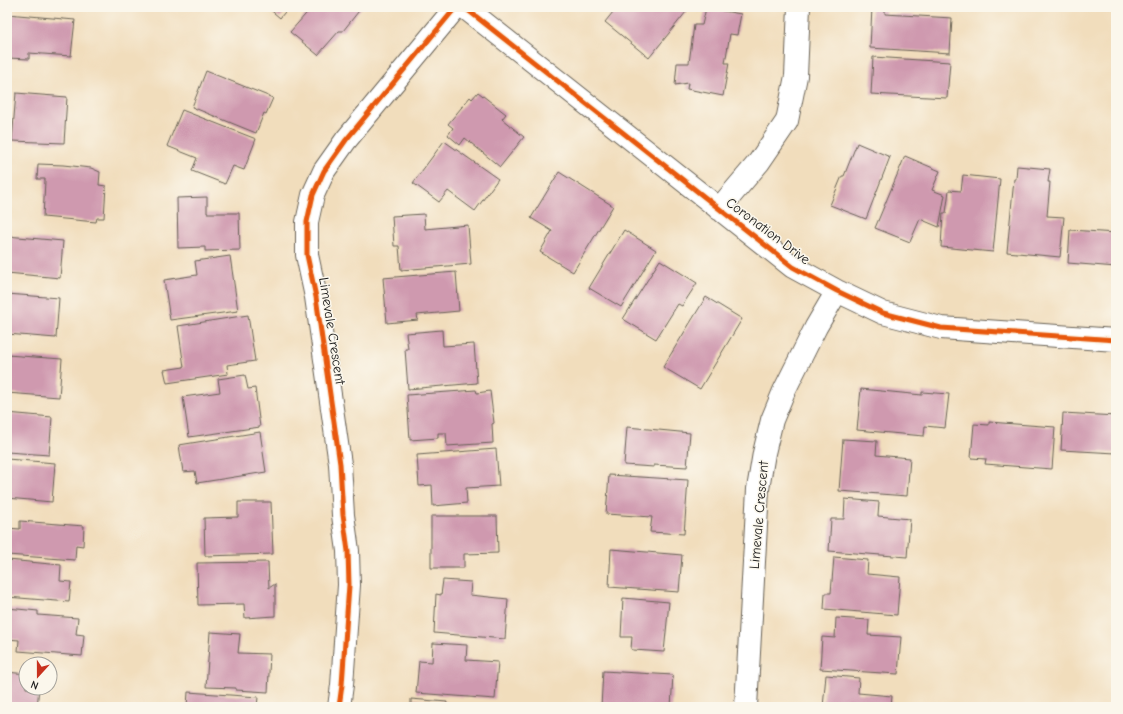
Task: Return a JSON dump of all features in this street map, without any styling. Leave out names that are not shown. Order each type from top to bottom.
[{"type":"street","name":"Limevale Crescent","points":[[339,707],[349,585],[348,551],[343,515],[340,464],[316,296],[307,255],[307,222],[313,195],[332,159],[456,7]]},
{"type":"street","name":"Coronation Drive","points":[[464,7],[792,267],[837,291],[883,312],[941,328],[1116,340]]},
{"type":"street","points":[[719,209],[759,162],[787,121],[796,76],[799,7]]},
{"type":"street","name":"Limevale Crescent","points":[[746,707],[758,489],[764,453],[772,420],[784,391],[816,327],[837,291]]},
{"type":"building","points":[[267,7],[289,7],[280,18]]},
{"type":"building","points":[[312,7],[362,7],[343,31],[339,31],[318,55],[290,32]]},
{"type":"building","points":[[617,7],[640,7],[642,9],[643,7],[690,7],[649,58],[605,22]]},
{"type":"building","points":[[872,7],[885,7],[885,14],[952,18],[950,53],[870,48]]},
{"type":"building","points":[[706,8],[741,14],[737,35],[730,34],[725,63],[729,63],[723,96],[687,89],[688,83],[675,85],[677,63],[689,63],[694,25],[702,25]]},
{"type":"building","points":[[7,14],[75,20],[71,56],[29,53],[29,59],[7,58]]},
{"type":"building","points":[[873,57],[950,62],[947,98],[871,94]]},
{"type":"building","points":[[206,71],[273,98],[266,114],[264,113],[256,133],[192,107]]},
{"type":"building","points":[[478,92],[506,114],[502,119],[524,137],[500,167],[465,138],[460,145],[448,135],[453,128],[448,124],[470,97],[472,99]]},
{"type":"building","points":[[16,93],[67,97],[64,143],[12,141]]},
{"type":"building","points":[[182,110],[256,139],[244,170],[233,166],[225,184],[192,171],[197,158],[167,146]]},
{"type":"building","points":[[444,141],[498,179],[475,211],[448,191],[439,202],[413,183]]},
{"type":"building","points":[[857,143],[890,157],[866,219],[830,205],[842,176],[844,176]]},
{"type":"building","points":[[905,156],[940,171],[932,190],[945,195],[939,227],[920,219],[910,242],[875,228]]},
{"type":"building","points":[[38,164],[91,168],[100,172],[99,185],[106,186],[104,218],[97,218],[96,222],[43,217],[45,179],[37,179]]},
{"type":"building","points":[[1017,166],[1050,169],[1047,216],[1064,217],[1060,257],[1007,252],[1014,179],[1016,179]]},
{"type":"building","points":[[559,172],[613,206],[573,272],[540,252],[552,231],[531,218]]},
{"type":"building","points":[[963,175],[1000,179],[993,252],[941,247],[943,213],[946,213],[949,190],[961,191]]},
{"type":"building","points":[[207,197],[207,213],[239,213],[240,250],[205,251],[205,247],[178,248],[177,198]]},
{"type":"building","points":[[424,214],[425,229],[468,225],[471,264],[401,270],[399,246],[394,246],[392,216]]},
{"type":"building","points":[[624,230],[656,250],[621,307],[589,288]]},
{"type":"building","points":[[1070,230],[1116,233],[1116,267],[1068,263]]},
{"type":"building","points":[[7,236],[63,241],[60,278],[7,273]]},
{"type":"building","points":[[230,256],[238,311],[170,320],[164,280],[197,275],[195,261]]},
{"type":"building","points":[[660,260],[697,283],[682,306],[678,304],[656,339],[623,319]]},
{"type":"building","points":[[456,272],[459,311],[417,315],[418,320],[387,323],[383,278]]},
{"type":"building","points":[[7,294],[59,298],[56,338],[7,334]]},
{"type":"building","points":[[706,297],[742,319],[700,389],[663,367]]},
{"type":"building","points":[[248,315],[255,361],[227,365],[228,374],[167,383],[164,370],[184,367],[178,326]]},
{"type":"building","points":[[442,330],[443,346],[474,344],[477,383],[408,389],[405,349],[408,349],[406,333]]},
{"type":"building","points":[[7,355],[62,359],[59,397],[7,393]]},
{"type":"building","points":[[245,375],[248,389],[255,388],[260,427],[189,437],[183,397],[220,392],[218,379]]},
{"type":"building","points":[[861,389],[922,395],[922,392],[949,394],[945,428],[925,426],[924,436],[857,430]]},
{"type":"building","points":[[476,390],[477,393],[490,391],[494,423],[492,424],[493,443],[447,446],[446,433],[438,433],[438,438],[410,440],[407,395]]},
{"type":"building","points":[[7,413],[52,417],[49,455],[7,452]]},
{"type":"building","points":[[1063,413],[1116,416],[1116,453],[1061,450]]},
{"type":"building","points":[[989,422],[1055,427],[1052,469],[985,464],[986,459],[971,458],[974,424],[989,425]]},
{"type":"building","points":[[627,427],[690,433],[687,467],[624,465]]},
{"type":"building","points":[[260,432],[266,472],[197,483],[195,471],[183,472],[179,445]]},
{"type":"building","points":[[843,439],[877,441],[876,455],[910,458],[907,496],[839,491]]},
{"type":"building","points":[[496,449],[499,486],[466,488],[467,503],[433,506],[432,485],[419,486],[417,455]]},
{"type":"building","points":[[7,459],[55,463],[52,502],[7,498]]},
{"type":"building","points":[[609,475],[688,480],[684,534],[650,532],[652,517],[606,514]]},
{"type":"building","points":[[845,499],[879,502],[878,516],[910,519],[907,557],[829,551],[831,519],[844,519]]},
{"type":"building","points":[[238,502],[271,502],[273,554],[205,556],[204,518],[238,517]]},
{"type":"building","points":[[431,516],[497,516],[498,553],[464,554],[464,568],[431,568]]},
{"type":"building","points":[[20,521],[84,526],[83,546],[76,545],[75,560],[7,555],[7,528],[20,529]]},
{"type":"building","points":[[611,549],[682,555],[679,592],[609,587]]},
{"type":"building","points":[[834,557],[868,560],[867,574],[900,577],[897,615],[824,609],[825,593],[831,593]]},
{"type":"building","points":[[8,560],[61,565],[60,581],[71,582],[69,602],[7,597]]},
{"type":"building","points":[[268,562],[269,588],[275,584],[275,616],[245,618],[244,604],[198,605],[197,563]]},
{"type":"building","points":[[443,580],[471,582],[470,595],[508,599],[505,639],[434,633],[436,594],[441,595]]},
{"type":"building","points":[[623,598],[669,602],[664,652],[633,650],[631,649],[632,637],[621,637]]},
{"type":"building","points":[[7,608],[38,611],[38,615],[78,618],[76,634],[84,635],[82,656],[18,651],[19,640],[7,639]]},
{"type":"building","points":[[836,618],[869,620],[868,635],[901,637],[898,674],[820,669],[822,637],[835,638]]},
{"type":"building","points":[[210,632],[240,634],[238,653],[270,654],[268,692],[236,690],[236,688],[206,687]]},
{"type":"building","points":[[433,643],[467,645],[466,660],[498,662],[495,699],[416,693],[419,661],[432,662]]},
{"type":"building","points":[[603,671],[673,675],[671,707],[601,707]]},
{"type":"building","points":[[7,672],[18,673],[18,696],[38,696],[37,707],[7,707]]},
{"type":"building","points":[[826,675],[859,678],[858,693],[892,696],[891,707],[823,707]]},
{"type":"building","points":[[188,692],[258,697],[257,707],[187,707]]},
{"type":"building","points":[[411,699],[447,702],[446,707],[411,707]]},
{"type":"cycle path","points":[[339,707],[349,585],[348,551],[343,515],[340,464],[316,297],[307,255],[307,222],[313,195],[324,171],[346,140],[456,7]]},
{"type":"cycle path","points":[[464,7],[793,267],[837,291],[883,313],[941,328],[1116,340]]}]
